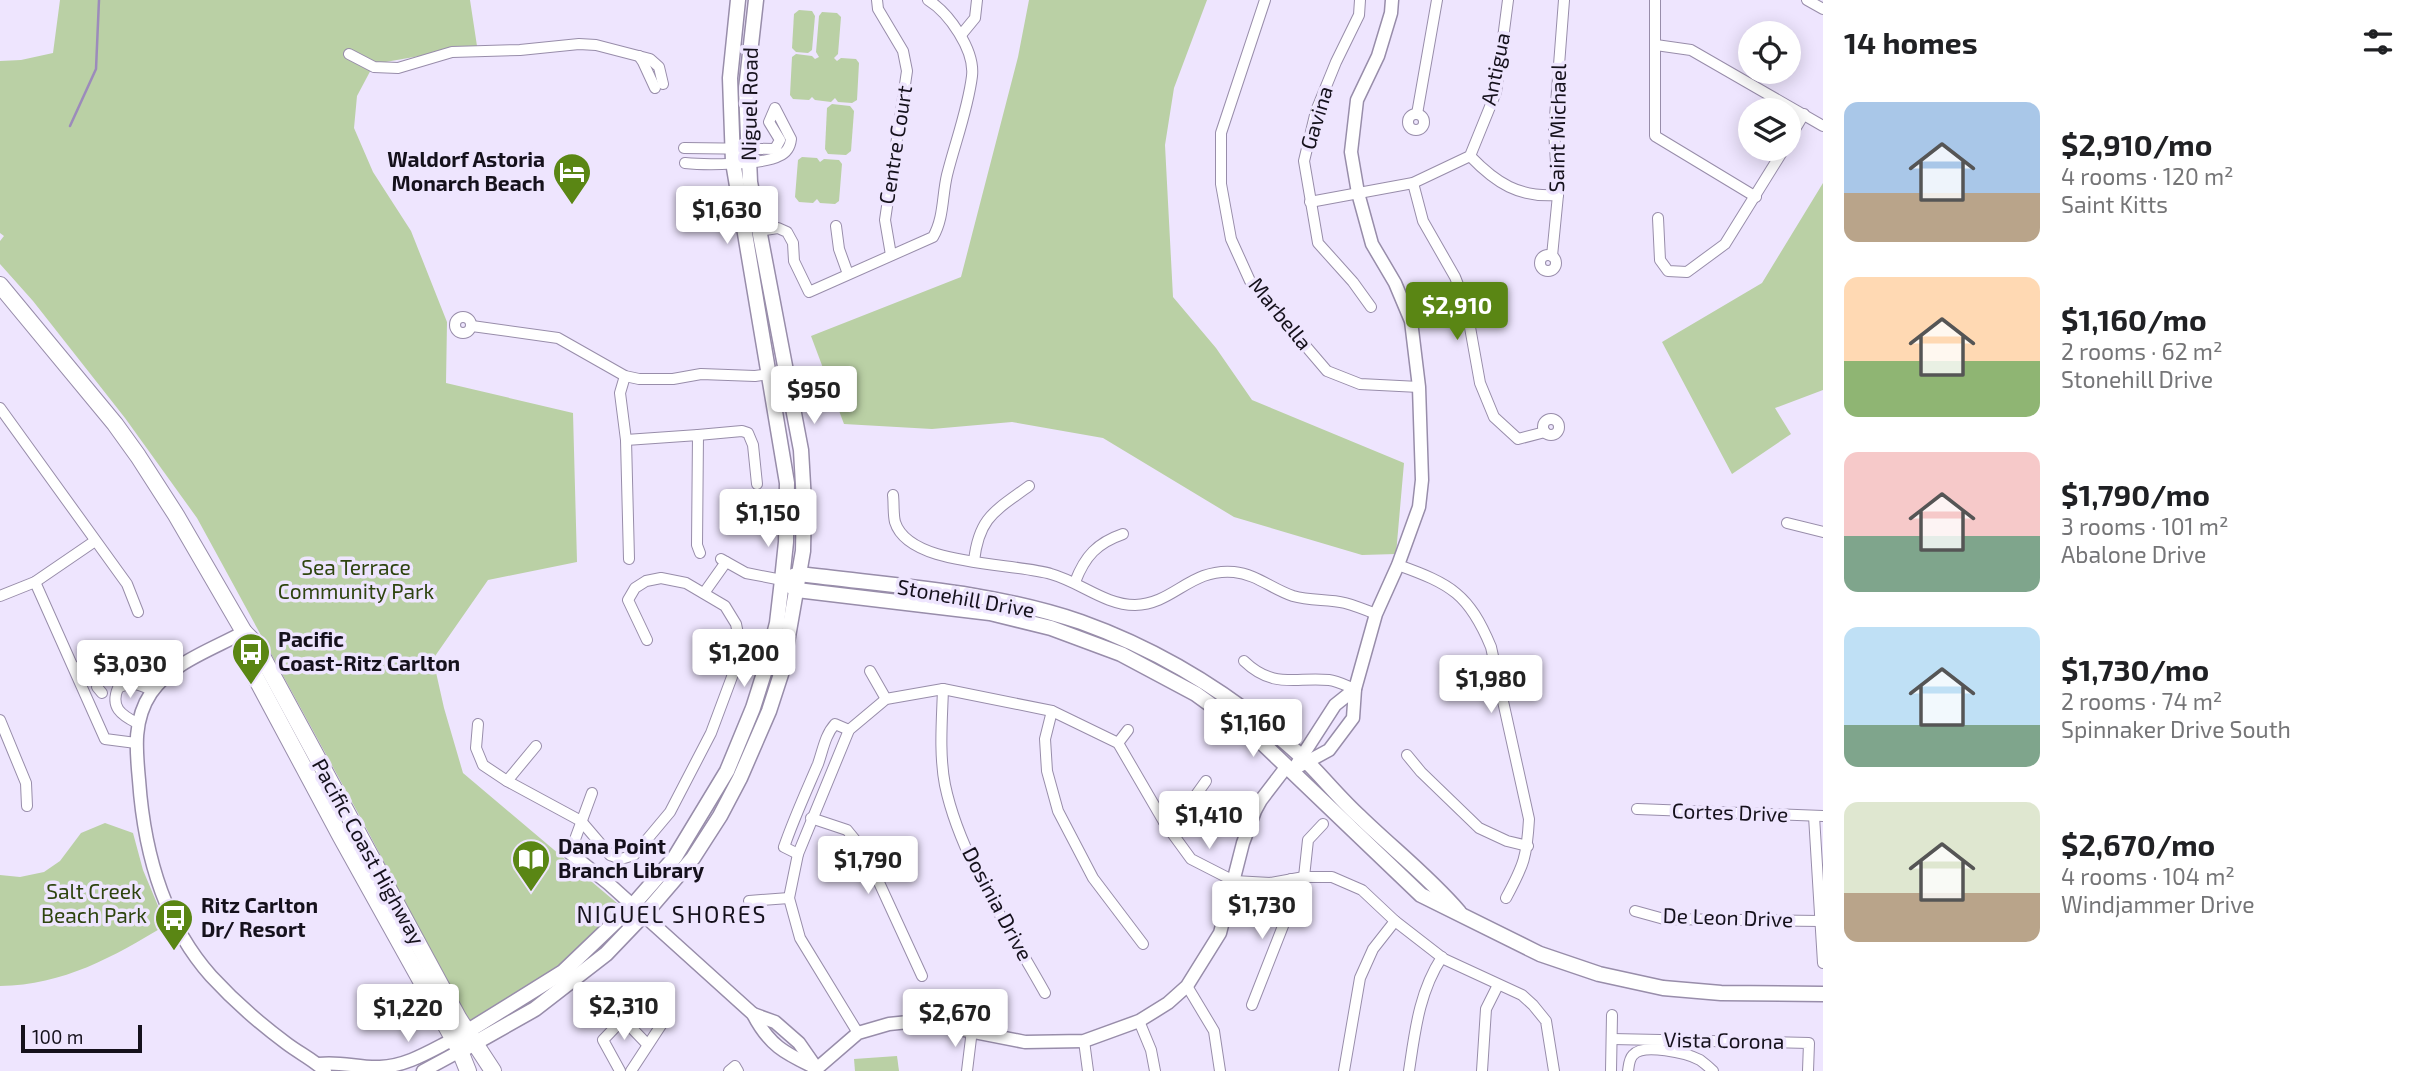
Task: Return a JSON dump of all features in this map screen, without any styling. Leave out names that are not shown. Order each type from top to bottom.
[{"type":"highway","name":"Pacific Coast Highway","points":[[0,285],[130,445],[176,514],[244,632],[255,643],[339,816],[464,1041],[468,1071]]},
{"type":"highway","name":"Pacific Coast Highway","points":[[464,1041],[485,1056],[493,1071]]},
{"type":"main road","name":"Niguel Road","points":[[638,910],[675,857],[727,771],[754,708],[765,670],[777,623],[782,580],[787,483],[739,213],[732,156],[730,78],[738,0]]},
{"type":"main road","name":"Niguel Road","points":[[464,1041],[563,972],[638,910],[693,858],[740,778],[769,711],[782,671],[803,551],[804,502],[801,450],[750,182],[746,89],[756,0]]},
{"type":"main road","name":"Stonehill Drive","points":[[782,580],[800,574],[1001,600],[1080,622],[1134,644],[1193,674],[1304,760],[1344,803],[1437,887],[1464,918]]},
{"type":"main road","name":"Stonehill Drive","points":[[782,580],[797,590],[990,613],[1051,628],[1121,654],[1196,694],[1235,722],[1291,769],[1420,895],[1540,954],[1600,974],[1663,988],[1721,993],[1823,994]]},
{"type":"street","name":"Centre Court","points":[[877,0],[878,9],[903,51],[907,71],[885,220],[891,255]]},
{"type":"street","points":[[760,231],[778,228],[787,232],[793,243],[794,261],[809,292],[933,237],[940,225],[946,178],[972,74],[961,35],[936,5],[928,0]]},
{"type":"street","points":[[961,35],[975,18],[977,0]]},
{"type":"street","name":"Marbella","points":[[1265,0],[1222,133],[1221,184],[1231,239],[1250,281],[1327,371],[1360,384],[1419,387]]},
{"type":"street","name":"Gavina","points":[[1360,0],[1359,15],[1316,111],[1304,161],[1318,243],[1371,307]]},
{"type":"street","points":[[592,793],[570,853],[638,910],[753,1014],[764,1034],[790,1056],[815,1069],[858,1033],[889,1024],[918,1021],[1024,1042],[1084,1041],[1139,1021],[1168,1003],[1187,986],[1220,933],[1242,843],[1255,811],[1266,802],[1291,769],[1304,760],[1329,750],[1353,718],[1355,689],[1376,614],[1419,508],[1422,480],[1419,387],[1411,321],[1395,282],[1372,244],[1358,193],[1351,152],[1357,100],[1378,57],[1391,13],[1392,0]]},
{"type":"street","points":[[1417,114],[1437,0]]},
{"type":"street","name":"Antigua","points":[[1470,156],[1496,92],[1508,0]]},
{"type":"street","name":"Saint Michael","points":[[1552,256],[1558,195],[1554,130],[1564,0]]},
{"type":"street","points":[[1655,0],[1655,136],[1756,197]]},
{"type":"street","points":[[1807,0],[1823,9]]},
{"type":"street","points":[[349,54],[374,67],[397,68],[452,52],[596,45],[639,56],[659,86]]},
{"type":"street","points":[[1656,45],[1691,50],[1823,126]]},
{"type":"street","points":[[685,163],[732,156],[774,159],[781,155],[790,145],[790,134],[775,108],[769,122],[778,136],[779,145],[748,156]]},
{"type":"street","points":[[1801,119],[1804,114]]},
{"type":"street","points":[[684,148],[732,156]]},
{"type":"street","points":[[1310,202],[1413,183],[1470,156],[1484,171],[1516,191],[1538,197],[1558,195]]},
{"type":"street","points":[[1658,218],[1660,260],[1668,271],[1687,272],[1724,244],[1777,161]]},
{"type":"street","points":[[1413,183],[1423,221],[1455,277],[1466,305],[1479,383],[1494,417],[1518,439],[1545,432]]},
{"type":"street","points":[[836,226],[839,249],[848,274]]},
{"type":"street","points":[[472,326],[558,338],[625,376],[661,380],[701,374],[769,374]]},
{"type":"street","points":[[625,376],[620,393],[626,439],[629,559]]},
{"type":"street","points":[[0,408],[127,584],[138,612]]},
{"type":"street","points":[[626,439],[742,431],[748,433],[752,439],[757,484]]},
{"type":"street","points":[[698,435],[697,545],[700,553]]},
{"type":"street","points":[[974,561],[976,540],[984,522],[1029,486]]},
{"type":"street","points":[[893,495],[895,522],[902,534],[928,553],[946,558],[1035,569],[1075,582],[1113,603],[1152,603],[1203,575],[1217,571],[1237,572],[1255,577],[1291,595],[1345,603],[1376,614]]},
{"type":"street","points":[[1787,523],[1823,532]]},
{"type":"street","points":[[1075,582],[1083,561],[1094,549],[1108,539],[1123,534]]},
{"type":"street","points":[[0,596],[35,582],[95,541]]},
{"type":"street","name":"Stonehill Drive","points":[[704,593],[724,560],[746,573],[782,580]]},
{"type":"street","points":[[1398,565],[1440,580],[1466,602],[1481,623],[1491,648],[1529,818],[1528,846],[1523,867],[1506,898]]},
{"type":"street","points":[[478,724],[476,748],[484,765],[507,781],[581,821],[610,855],[621,859],[634,855],[670,812],[711,733],[739,658],[736,624],[725,606],[686,583],[661,578],[646,581],[635,588],[628,600],[647,640]]},
{"type":"street","points":[[35,582],[106,739],[136,743]]},
{"type":"street","points":[[244,632],[173,671],[153,691],[142,708],[137,723],[136,743],[143,827],[151,862],[173,920],[198,959],[237,1003],[319,1069],[336,1062],[366,1067],[393,1066],[464,1041]]},
{"type":"street","points":[[1244,661],[1255,671],[1273,679],[1330,680],[1355,689]]},
{"type":"street","points":[[75,667],[108,687],[120,713],[137,723]]},
{"type":"street","points":[[870,671],[886,699]]},
{"type":"street","points":[[79,677],[108,687],[140,684],[153,691]]},
{"type":"street","points":[[858,1033],[800,938],[789,898],[798,854],[849,730],[886,699],[943,688],[1052,711],[1118,743],[1164,822],[1191,859],[1234,881],[1270,883],[1304,877],[1332,877],[1362,890],[1395,921],[1442,957],[1522,995],[1546,1021],[1554,1071]]},
{"type":"street","name":"Dosinia Drive","points":[[943,688],[942,744],[945,783],[954,818],[972,861],[1045,993]]},
{"type":"street","points":[[1304,760],[1335,705],[1355,689]]},
{"type":"street","points":[[1052,711],[1045,739],[1047,771],[1058,811],[1093,878],[1143,944]]},
{"type":"street","points":[[0,720],[26,783],[27,806]]},
{"type":"street","points":[[798,854],[784,846],[829,730],[835,724],[849,730]]},
{"type":"street","points":[[1118,743],[1128,730]]},
{"type":"street","points":[[507,781],[536,746]]},
{"type":"street","points":[[1407,754],[1421,772],[1479,828],[1507,841],[1528,846]]},
{"type":"street","points":[[1164,822],[1196,796],[1206,781]]},
{"type":"street","name":"Cortes Drive","points":[[1637,809],[1819,816]]},
{"type":"street","points":[[1819,816],[1823,963]]},
{"type":"street","points":[[811,818],[847,830],[865,852],[922,976]]},
{"type":"street","points":[[1304,877],[1308,841],[1323,824]]},
{"type":"street","points":[[1252,1005],[1292,903],[1291,879]]},
{"type":"street","points":[[749,901],[789,898]]},
{"type":"street","name":"De Leon Drive","points":[[1635,911],[1664,919],[1821,921]]},
{"type":"street","points":[[1344,1071],[1360,978],[1373,949],[1395,921]]},
{"type":"street","points":[[1409,1071],[1418,1014],[1431,973],[1442,957]]},
{"type":"street","points":[[1482,1071],[1486,1009],[1498,985]]},
{"type":"street","points":[[1187,986],[1214,1031],[1220,1071]]},
{"type":"street","points":[[620,1071],[603,1040],[623,1019],[653,995],[669,1010],[631,1071]]},
{"type":"street","points":[[1611,1071],[1612,1015]]},
{"type":"street","points":[[623,1019],[647,1044]]},
{"type":"street","points":[[1139,1021],[1151,1050],[1155,1071]]},
{"type":"street","points":[[967,1071],[972,1030]]},
{"type":"street","name":"Vista Corona","points":[[1612,1039],[1651,1045],[1809,1043],[1808,1071]]},
{"type":"street","points":[[423,1071],[464,1041]]},
{"type":"street","points":[[1084,1041],[1088,1071]]},
{"type":"street","points":[[1628,1071],[1630,1057],[1651,1045],[1699,1060],[1713,1071]]},
{"type":"street","points":[[729,1071],[735,1066],[738,1071]]},
{"type":"green space","name":"Sea Terrace Community Park","points":[[60,0],[470,0],[477,46],[374,64],[357,96],[354,128],[373,172],[411,231],[447,322],[446,383],[573,413],[577,562],[488,580],[433,659],[463,773],[624,909],[575,957],[469,1024],[364,824],[197,518],[125,418],[33,301],[0,264],[0,241],[4,236],[0,233],[0,61],[21,60],[53,53]]},
{"type":"green space","points":[[1029,0],[1207,0],[1174,88],[1165,145],[1173,297],[1216,348],[1252,400],[1404,463],[1396,554],[1362,555],[1234,517],[1103,438],[1012,422],[932,429],[844,424],[811,336],[961,277],[1018,57]]},
{"type":"green space","points":[[799,10],[812,11],[815,16],[812,50],[808,53],[796,52],[792,48],[794,14]]},
{"type":"green space","points":[[822,12],[837,13],[841,17],[838,54],[834,58],[837,61],[841,58],[856,59],[859,63],[857,100],[852,103],[838,102],[835,98],[831,102],[815,100],[812,97],[809,100],[793,99],[790,95],[792,57],[796,54],[812,56],[815,59],[819,57],[816,52],[819,16]]},
{"type":"green space","points":[[832,104],[850,106],[854,111],[851,151],[846,155],[828,154],[825,149],[827,108]]},
{"type":"green space","points":[[802,157],[817,158],[820,162],[824,159],[839,160],[842,164],[839,201],[835,204],[820,203],[817,199],[813,203],[799,202],[795,197],[798,160]]},
{"type":"green space","points":[[1823,183],[1823,390],[1775,408],[1791,434],[1732,474],[1662,342],[1762,283]]},
{"type":"green space","name":"Salt Creek Beach Park","points":[[105,823],[133,833],[143,870],[166,925],[127,948],[67,975],[45,981],[0,986],[0,875],[20,877],[44,872],[60,861],[81,833]]},
{"type":"green space","points":[[897,1056],[899,1071],[855,1071],[854,1059]]},
{"type":"waterway","points":[[70,126],[96,69],[99,0]]},
{"type":"place","name":"Waldorf Astoria Monarch Beach","points":[[572,206]]},
{"type":"place","name":"Pacific Coast-Ritz Carlton","points":[[251,686]]},
{"type":"place","name":"Dana Point Branch Library","points":[[531,893]]},
{"type":"place","name":"Ritz Carlton Dr/ Resort","points":[[174,952]]},
{"type":"district","name":"NIGUEL SHORES","points":[[672,915]]}]
